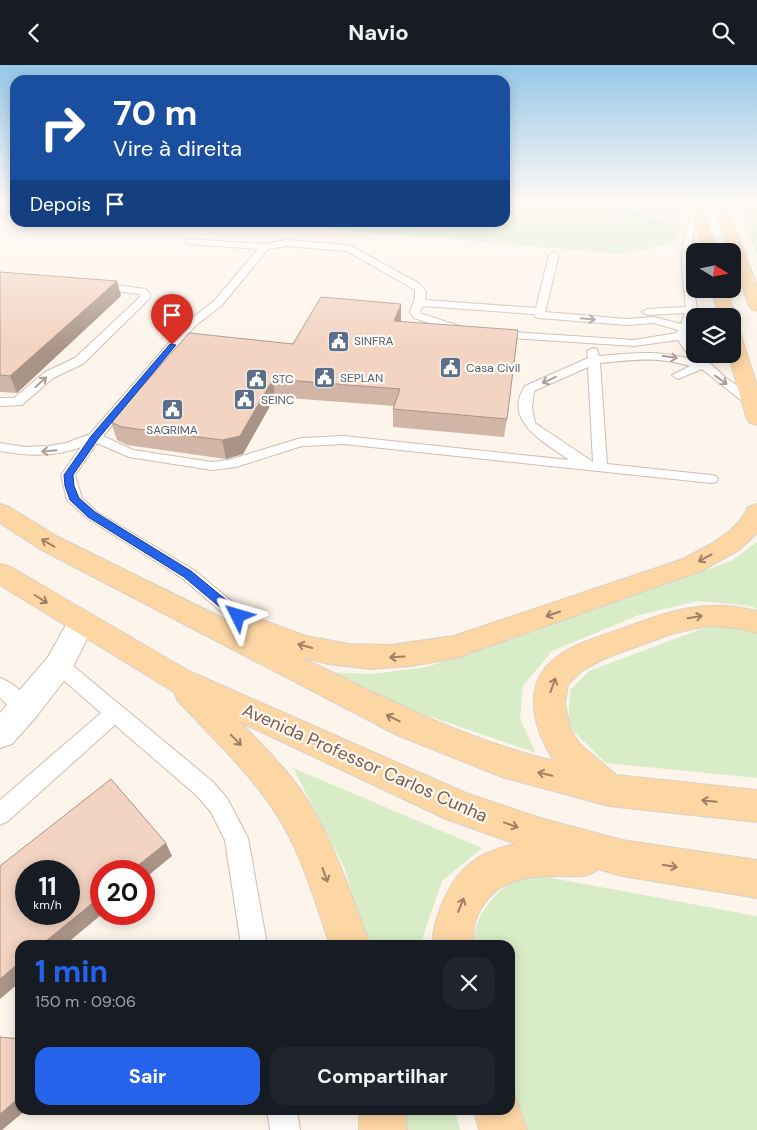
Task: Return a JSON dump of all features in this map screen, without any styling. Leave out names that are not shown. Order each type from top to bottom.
[{"type":"main road","points":[[737,250],[756,302]]},
{"type":"main road","points":[[740,363],[754,410]]},
{"type":"main road","points":[[0,512],[49,543],[408,725],[514,766],[609,790],[757,806]]},
{"type":"main road","points":[[123,581],[283,640],[330,653],[371,658],[418,656],[456,647],[692,565],[722,549],[742,533],[755,518],[757,512]]},
{"type":"main road","name":"Avenida Professor Carlos Cunha","points":[[0,573],[178,680],[459,807],[540,835],[622,859],[757,879]]},
{"type":"main road","points":[[609,790],[577,764],[564,749],[555,733],[548,704],[555,678],[565,667],[584,654],[686,618],[710,614],[728,615],[757,622]]},
{"type":"main road","points":[[178,680],[266,771],[297,815],[322,866],[348,940]]},
{"type":"main road","points":[[453,940],[455,923],[467,893],[475,882],[496,869],[527,859],[561,857],[622,859]]},
{"type":"main road","points":[[382,1115],[383,1130]]},
{"type":"main road","points":[[498,1115],[503,1130]]},
{"type":"street","points":[[0,734],[25,708],[59,665],[81,623]]},
{"type":"lane","points":[[251,627],[188,574],[92,515],[75,500],[68,475],[95,437],[191,324],[218,303],[263,250]]},
{"type":"lane","points":[[352,250],[421,290],[422,294],[413,309]]},
{"type":"lane","points":[[687,250],[685,259],[692,308]]},
{"type":"lane","points":[[540,310],[554,255]]},
{"type":"lane","points":[[0,401],[17,402],[50,375],[79,361],[145,298],[145,293],[142,291],[87,285]]},
{"type":"lane","points":[[413,309],[626,313],[686,310]]},
{"type":"lane","points":[[413,309],[418,317],[426,320],[476,332],[634,343],[682,332]]},
{"type":"lane","points":[[540,310],[627,322],[654,320],[682,332],[702,365],[754,410]]},
{"type":"lane","points":[[682,332],[686,323]]},
{"type":"lane","points":[[592,341],[600,466]]},
{"type":"lane","points":[[585,465],[530,425],[526,419],[527,397],[530,389],[594,360],[651,355],[668,356],[702,365]]},
{"type":"lane","points":[[678,375],[702,365]]},
{"type":"lane","points":[[0,447],[35,452],[55,451],[74,447],[95,437]]},
{"type":"lane","points":[[95,437],[129,453],[212,466],[230,464],[285,445],[317,440],[374,442],[711,479]]},
{"type":"lane","points":[[59,665],[204,788],[219,805],[236,838],[253,940]]},
{"type":"lane","points":[[0,686],[25,708]]},
{"type":"lane","points":[[0,814],[115,713]]},
{"type":"lane","points":[[283,1115],[285,1130]]},
{"type":"green space","points":[[573,250],[643,250],[623,254]]},
{"type":"green space","points":[[757,542],[757,609],[751,606],[698,601],[639,615],[552,651],[523,686],[520,719],[536,753],[420,713],[327,672],[372,674],[427,667],[731,561]]},
{"type":"green space","points":[[728,619],[757,630],[757,778],[606,763],[568,726],[570,690],[589,671]]},
{"type":"green space","points":[[293,768],[482,848],[442,881],[422,940],[365,940],[345,869]]},
{"type":"green space","points":[[530,874],[757,916],[757,1130],[524,1130],[515,1100],[515,940],[474,940],[478,920],[487,905],[499,892],[514,881]]},
{"type":"green space","points":[[403,1115],[456,1115],[460,1130],[406,1130]]},
{"type":"building","points":[[0,272],[117,281],[10,376],[0,375]]},
{"type":"building","points":[[321,297],[401,304],[394,321],[518,330],[507,419],[393,409],[400,389],[273,379],[240,436],[222,440],[122,427],[111,422],[189,333],[293,344]]},
{"type":"building","points":[[111,779],[166,843],[145,860],[90,860],[90,905],[80,913],[80,860],[15,860],[15,925],[65,925],[47,940],[15,940],[15,966],[0,979],[0,866]]},
{"type":"building","points":[[0,1037],[15,1038],[15,1101],[0,1114]]},
{"type":"place","name":"SINFRA","points":[[338,341]]},
{"type":"place","name":"Casa Civil","points":[[450,368]]},
{"type":"place","name":"SEPLAN","points":[[324,378]]},
{"type":"place","name":"STC","points":[[256,379]]},
{"type":"place","name":"SEINC","points":[[245,400]]},
{"type":"place","name":"SAGRIMA","points":[[172,409]]},
{"type":"route","points":[[172,345],[95,437],[68,475],[70,486],[75,500],[92,515],[188,574],[238,616]]}]
